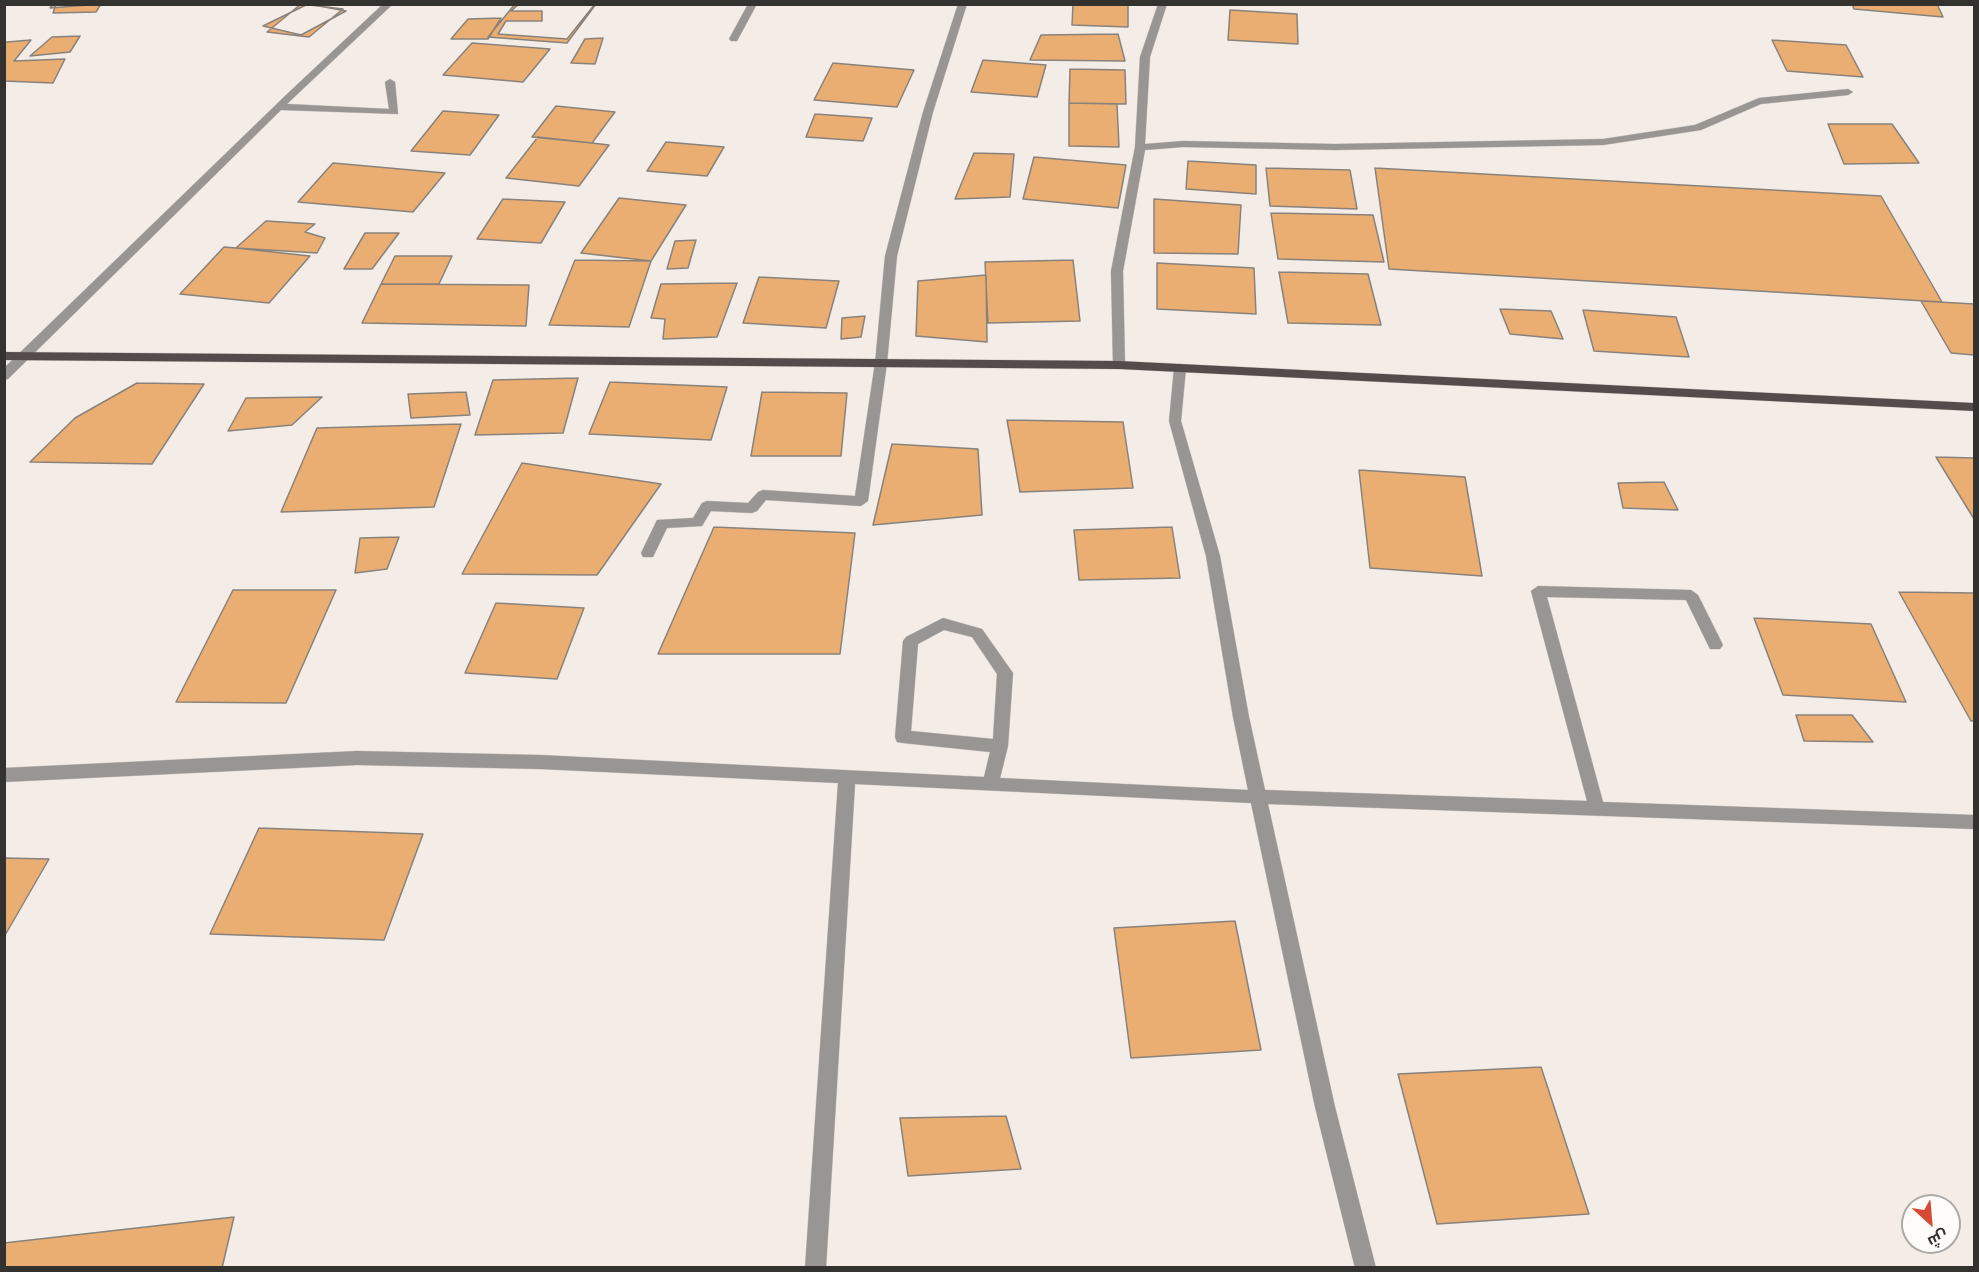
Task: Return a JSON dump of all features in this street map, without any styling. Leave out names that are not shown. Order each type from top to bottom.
[{"type":"main road","points":[[4,356],[1119,365],[1974,407]]},
{"type":"street","points":[[4,376],[279,107],[389,4]]},
{"type":"street","points":[[734,39],[753,4]]},
{"type":"street","points":[[648,553],[662,523],[698,524],[707,506],[752,508],[763,495],[861,501],[881,363],[891,256],[928,112],[963,4]]},
{"type":"street","points":[[1119,365],[1117,271],[1140,147],[1145,57],[1163,4]]},
{"type":"street","points":[[279,107],[394,112],[390,82]]},
{"type":"street","points":[[1140,147],[1183,144],[1335,147],[1603,142],[1697,128],[1759,101],[1848,92]]},
{"type":"street","points":[[1180,368],[1175,421],[1213,556],[1241,717],[1258,797],[1325,1107],[1366,1268]]},
{"type":"street","points":[[1597,809],[1538,591],[1691,595],[1715,645]]},
{"type":"street","points":[[990,784],[1000,746],[1005,673],[977,633],[943,624],[911,641],[903,737],[1000,746]]},
{"type":"street","points":[[4,775],[357,758],[540,762],[1258,797],[1974,822]]},
{"type":"street","points":[[815,1268],[847,777]]},
{"type":"building","points":[[53,4],[101,4],[50,8]]},
{"type":"building","points":[[56,4],[101,4],[96,12],[53,13]]},
{"type":"building","points":[[301,4],[343,9],[309,37],[267,32]]},
{"type":"building","points":[[308,4],[346,11],[301,35],[263,26]]},
{"type":"building","points":[[515,4],[596,4],[567,43],[488,37]]},
{"type":"building","points":[[519,4],[595,4],[567,39],[498,34],[506,21],[542,21],[542,11],[511,11]]},
{"type":"building","points":[[1073,4],[1128,4],[1128,27],[1072,25]]},
{"type":"building","points":[[1852,4],[1937,4],[1943,17],[1854,9]]},
{"type":"building","points":[[1230,10],[1297,14],[1298,44],[1228,40]]},
{"type":"building","points":[[501,18],[488,39],[451,39],[468,19]]},
{"type":"building","points":[[1118,34],[1125,61],[1030,60],[1041,35]]},
{"type":"building","points":[[80,36],[70,52],[30,56],[52,37]]},
{"type":"building","points":[[603,38],[595,64],[571,63],[585,39]]},
{"type":"building","points":[[31,40],[14,61],[65,59],[53,83],[4,81],[4,44]]},
{"type":"building","points":[[1772,40],[1846,45],[1863,77],[1787,71]]},
{"type":"building","points":[[472,43],[550,49],[523,82],[443,75]]},
{"type":"building","points":[[983,60],[1046,65],[1037,97],[971,92]]},
{"type":"building","points":[[833,63],[914,70],[897,107],[814,100]]},
{"type":"building","points":[[1070,69],[1125,70],[1126,104],[1069,103]]},
{"type":"building","points":[[1069,103],[1117,104],[1119,147],[1069,146]]},
{"type":"building","points":[[556,106],[615,112],[592,143],[532,137]]},
{"type":"building","points":[[443,111],[499,115],[470,155],[411,151]]},
{"type":"building","points":[[815,114],[872,118],[863,141],[806,137]]},
{"type":"building","points":[[1828,124],[1892,124],[1919,163],[1844,164]]},
{"type":"building","points":[[538,137],[609,145],[579,186],[506,178]]},
{"type":"building","points":[[666,142],[724,147],[707,176],[647,171]]},
{"type":"building","points":[[974,153],[1014,154],[1010,197],[955,199]]},
{"type":"building","points":[[1034,157],[1126,165],[1118,208],[1023,199]]},
{"type":"building","points":[[1188,161],[1256,165],[1256,194],[1186,189]]},
{"type":"building","points":[[333,163],[445,173],[413,212],[298,202]]},
{"type":"building","points":[[1266,168],[1350,170],[1357,209],[1270,206]]},
{"type":"building","points":[[1375,168],[1881,196],[1942,302],[1389,269]]},
{"type":"building","points":[[619,198],[686,205],[651,261],[581,253]]},
{"type":"building","points":[[503,199],[565,202],[541,243],[477,239]]},
{"type":"building","points":[[1154,199],[1241,205],[1238,254],[1154,253]]},
{"type":"building","points":[[1271,213],[1373,215],[1384,262],[1278,259]]},
{"type":"building","points":[[266,221],[315,224],[305,232],[325,238],[317,253],[236,248]]},
{"type":"building","points":[[365,233],[399,233],[372,269],[344,269]]},
{"type":"building","points":[[696,240],[688,268],[667,269],[675,241]]},
{"type":"building","points":[[224,247],[310,256],[269,303],[180,294]]},
{"type":"building","points":[[395,256],[452,256],[439,284],[381,284]]},
{"type":"building","points":[[575,260],[651,261],[629,327],[549,325]]},
{"type":"building","points":[[1073,260],[1080,321],[988,323],[985,262]]},
{"type":"building","points":[[1157,263],[1254,268],[1256,314],[1157,309]]},
{"type":"building","points":[[1279,272],[1368,274],[1381,325],[1288,323]]},
{"type":"building","points":[[986,275],[987,342],[916,336],[918,281]]},
{"type":"building","points":[[759,277],[839,281],[826,328],[743,323]]},
{"type":"building","points":[[737,283],[717,337],[663,339],[665,319],[651,318],[661,284]]},
{"type":"building","points":[[381,284],[529,285],[526,326],[362,323]]},
{"type":"building","points":[[1921,301],[1974,304],[1974,355],[1951,353]]},
{"type":"building","points":[[1500,309],[1551,311],[1563,339],[1510,334]]},
{"type":"building","points":[[1583,310],[1676,317],[1689,357],[1594,351]]},
{"type":"building","points":[[865,316],[861,337],[841,339],[842,318]]},
{"type":"building","points":[[578,378],[563,433],[475,435],[493,380]]},
{"type":"building","points":[[610,382],[727,387],[711,440],[589,434]]},
{"type":"building","points":[[137,383],[204,384],[152,464],[30,462],[75,418]]},
{"type":"building","points":[[466,392],[470,415],[411,418],[408,394]]},
{"type":"building","points":[[762,392],[847,393],[841,456],[751,456]]},
{"type":"building","points":[[322,397],[292,425],[228,431],[246,398]]},
{"type":"building","points":[[1007,420],[1123,422],[1133,488],[1020,492]]},
{"type":"building","points":[[461,424],[434,507],[281,512],[317,428]]},
{"type":"building","points":[[892,444],[978,449],[982,515],[873,525]]},
{"type":"building","points":[[1936,457],[1974,458],[1974,519]]},
{"type":"building","points":[[522,463],[661,484],[597,575],[462,574]]},
{"type":"building","points":[[1359,470],[1465,477],[1482,576],[1370,568]]},
{"type":"building","points":[[1664,482],[1678,510],[1623,508],[1618,483]]},
{"type":"building","points":[[714,527],[855,533],[840,654],[658,654]]},
{"type":"building","points":[[1172,527],[1180,578],[1079,580],[1074,530]]},
{"type":"building","points":[[399,537],[387,569],[355,573],[360,538]]},
{"type":"building","points":[[233,590],[336,590],[286,703],[176,702]]},
{"type":"building","points":[[1899,592],[1974,593],[1974,721],[1971,721]]},
{"type":"building","points":[[496,603],[584,608],[557,679],[465,673]]},
{"type":"building","points":[[1754,618],[1871,624],[1906,702],[1783,695]]},
{"type":"building","points":[[1796,715],[1852,715],[1873,742],[1804,741]]},
{"type":"building","points":[[259,828],[423,834],[384,940],[210,934]]},
{"type":"building","points":[[4,858],[49,859],[4,937]]},
{"type":"building","points":[[1235,921],[1261,1050],[1131,1058],[1114,928]]},
{"type":"building","points":[[1541,1067],[1589,1214],[1437,1224],[1398,1074]]},
{"type":"building","points":[[1006,1116],[1021,1169],[908,1176],[900,1118]]},
{"type":"building","points":[[234,1217],[222,1268],[4,1268],[4,1243]]}]
